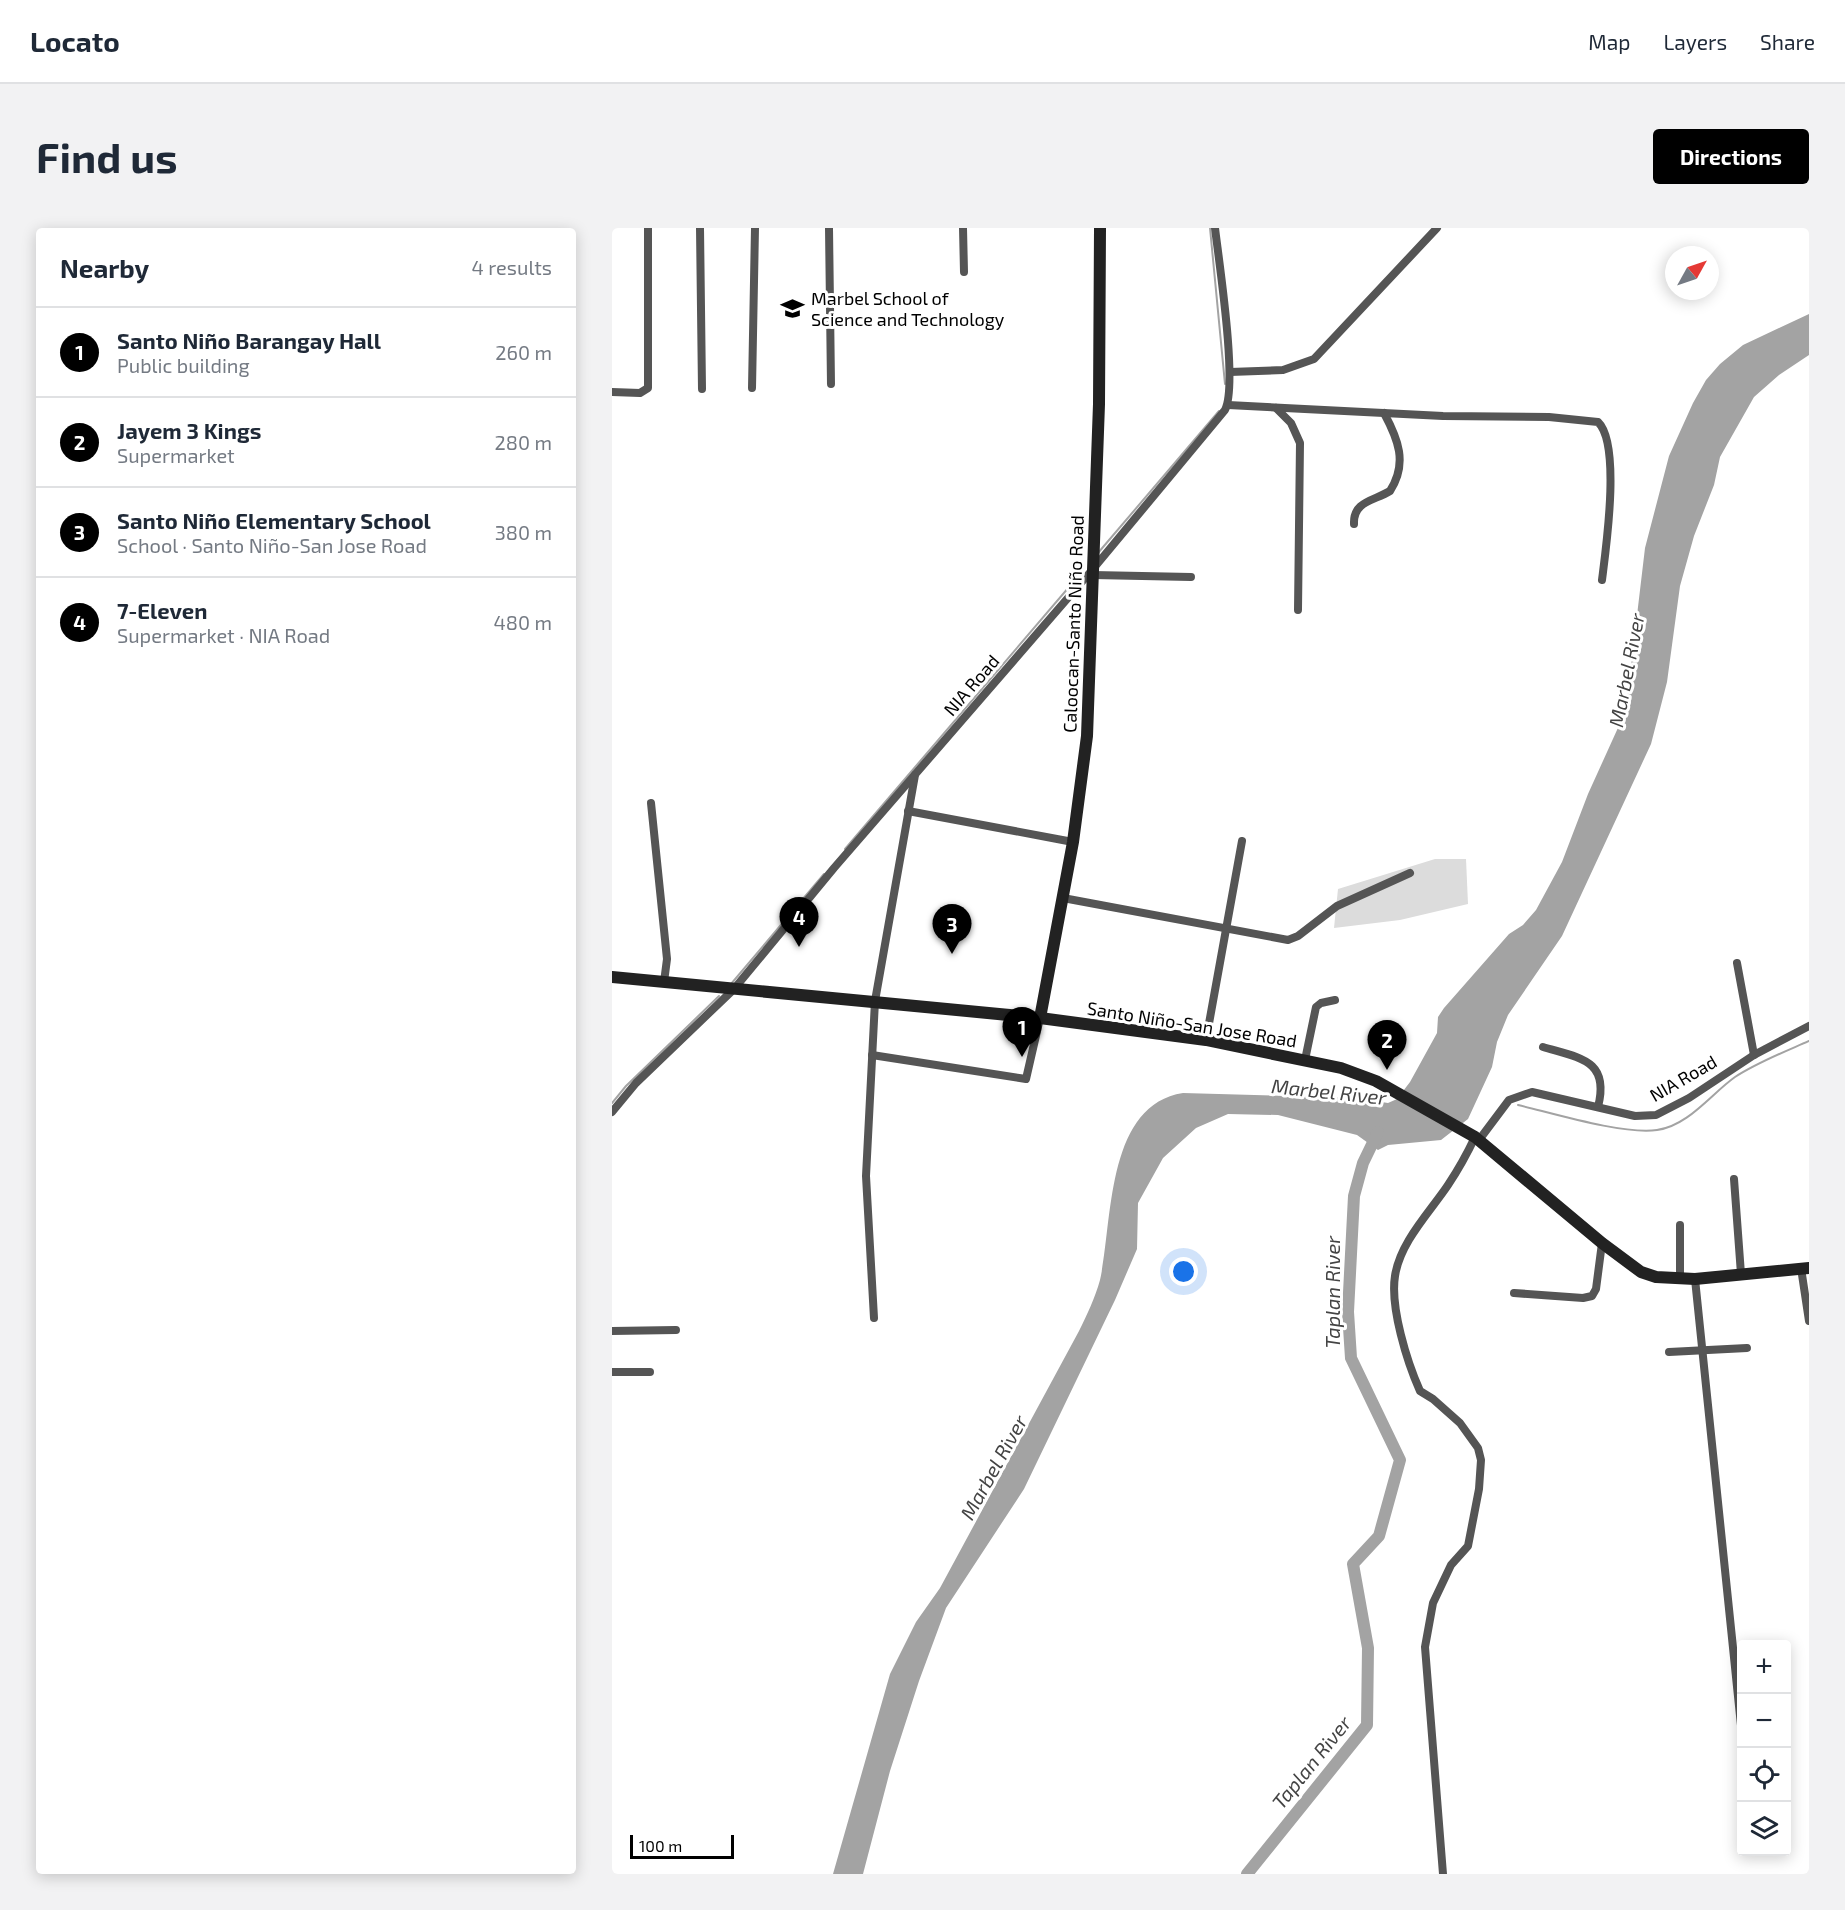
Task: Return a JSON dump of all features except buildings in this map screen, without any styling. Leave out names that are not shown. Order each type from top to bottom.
[{"type":"main road","name":"Caloocan-Santo Niño Road","points":[[1040,1018],[1074,842],[1088,726],[1099,404],[1100,228]]},
{"type":"main road","name":"Santo Niño-San Jose Road","points":[[612,977],[1040,1018],[1206,1040],[1305,1060],[1353,1072],[1392,1089],[1477,1138],[1602,1243],[1641,1272],[1656,1277],[1695,1279],[1805,1268]]},
{"type":"street","points":[[612,392],[640,393],[648,388],[648,228]]},
{"type":"street","points":[[700,228],[702,389]]},
{"type":"street","points":[[753,388],[756,228]]},
{"type":"street","points":[[829,228],[831,384]]},
{"type":"street","points":[[963,228],[964,272]]},
{"type":"street","points":[[1215,228],[1230,372],[1228,405],[1384,413],[1549,417],[1598,422],[1605,434],[1607,444],[1610,494],[1602,580]]},
{"type":"street","points":[[1230,372],[1283,370],[1314,359],[1437,228]]},
{"type":"street","name":"NIA Road","points":[[612,1112],[636,1083],[734,989],[915,775],[1093,572],[1228,405]]},
{"type":"street","points":[[1276,408],[1291,423],[1300,443],[1298,610]]},
{"type":"street","points":[[1354,524],[1354,517],[1359,507],[1390,491],[1400,462],[1399,442],[1384,413]]},
{"type":"street","points":[[1093,572],[1191,577]]},
{"type":"street","points":[[874,1318],[866,1176],[875,1001],[915,775]]},
{"type":"street","points":[[651,803],[667,959],[664,982]]},
{"type":"street","points":[[908,811],[1074,842]]},
{"type":"street","points":[[1206,1040],[1242,841]]},
{"type":"street","points":[[1063,898],[1288,940],[1298,936],[1322,915],[1356,895],[1410,873]]},
{"type":"street","points":[[1737,963],[1754,1055]]},
{"type":"street","points":[[1305,1060],[1316,1007],[1321,1003],[1335,1000]]},
{"type":"street","points":[[872,1055],[1026,1079],[1040,1018]]},
{"type":"street","name":"NIA Road","points":[[1443,1874],[1425,1647],[1432,1603],[1451,1565],[1468,1546],[1479,1489],[1481,1460],[1478,1448],[1460,1423],[1433,1399],[1420,1391],[1407,1351],[1394,1293],[1395,1274],[1406,1249],[1477,1138],[1503,1106],[1515,1096],[1522,1093],[1542,1093],[1635,1116],[1656,1115],[1689,1098],[1754,1055],[1809,1026]]},
{"type":"street","points":[[1543,1047],[1584,1059],[1593,1066],[1602,1086],[1598,1107]]},
{"type":"street","points":[[1734,1179],[1741,1274]]},
{"type":"street","points":[[1680,1225],[1680,1278]]},
{"type":"street","points":[[1514,1293],[1583,1298],[1592,1296],[1596,1289],[1602,1243]]},
{"type":"street","points":[[1805,1268],[1809,1321]]},
{"type":"street","points":[[1695,1279],[1738,1694]]},
{"type":"street","points":[[612,1331],[676,1330]]},
{"type":"street","points":[[1669,1353],[1747,1348]]},
{"type":"street","points":[[612,1372],[650,1372]]},
{"type":"shaded area","points":[[1809,314],[1809,355],[1779,375],[1754,397],[1720,457],[1714,485],[1694,536],[1680,586],[1667,682],[1651,744],[1562,936],[1508,1015],[1497,1042],[1492,1067],[1468,1119],[1441,1140],[1388,1145],[1378,1150],[1357,1135],[1278,1115],[1228,1114],[1196,1128],[1163,1158],[1138,1203],[1137,1249],[1115,1300],[1024,1489],[946,1608],[919,1681],[890,1771],[863,1874],[833,1874],[890,1674],[916,1622],[940,1588],[1079,1331],[1093,1300],[1100,1280],[1117,1170],[1126,1142],[1139,1119],[1158,1102],[1183,1093],[1356,1098],[1388,1103],[1397,1099],[1410,1082],[1437,1033],[1438,1017],[1444,1008],[1509,934],[1523,925],[1536,910],[1562,862],[1588,794],[1626,708],[1645,548],[1669,456],[1693,403],[1706,380],[1720,364],[1743,345]]},
{"type":"shaded area","points":[[1435,859],[1466,859],[1468,904],[1400,920],[1334,928],[1338,889]]},
{"type":"waterway","points":[[1210,228],[1225,384]]},
{"type":"waterway","points":[[1098,553],[1219,411]]},
{"type":"waterway","points":[[845,849],[1081,573]]},
{"type":"waterway","points":[[731,984],[824,874]]},
{"type":"waterway","points":[[612,1103],[626,1086],[719,996]]},
{"type":"waterway","points":[[1518,1105],[1607,1126],[1643,1131],[1657,1130],[1689,1116],[1735,1077],[1809,1041]]},
{"type":"waterway","name":"Taplan River","points":[[1247,1874],[1367,1725],[1368,1648],[1353,1564],[1379,1536],[1400,1460],[1351,1358],[1348,1312],[1354,1196],[1363,1163],[1378,1132]]},
{"type":"place","name":"Marbel School of Science and Technology","points":[[793,308]]},
{"type":"place","name":"7-Eleven","points":[[799,947]]},
{"type":"place","name":"Santo Niño Elementary School","points":[[952,954]]},
{"type":"place","name":"Santo Niño Barangay Hall","points":[[1022,1057]]},
{"type":"place","name":"Jayem 3 Kings","points":[[1387,1070]]},
{"type":"water label","name":"Marbel River","points":[[1626,670]]},
{"type":"water label","name":"Marbel River","points":[[1329,1091]]},
{"type":"water label","name":"Marbel River","points":[[993,1467]]}]
